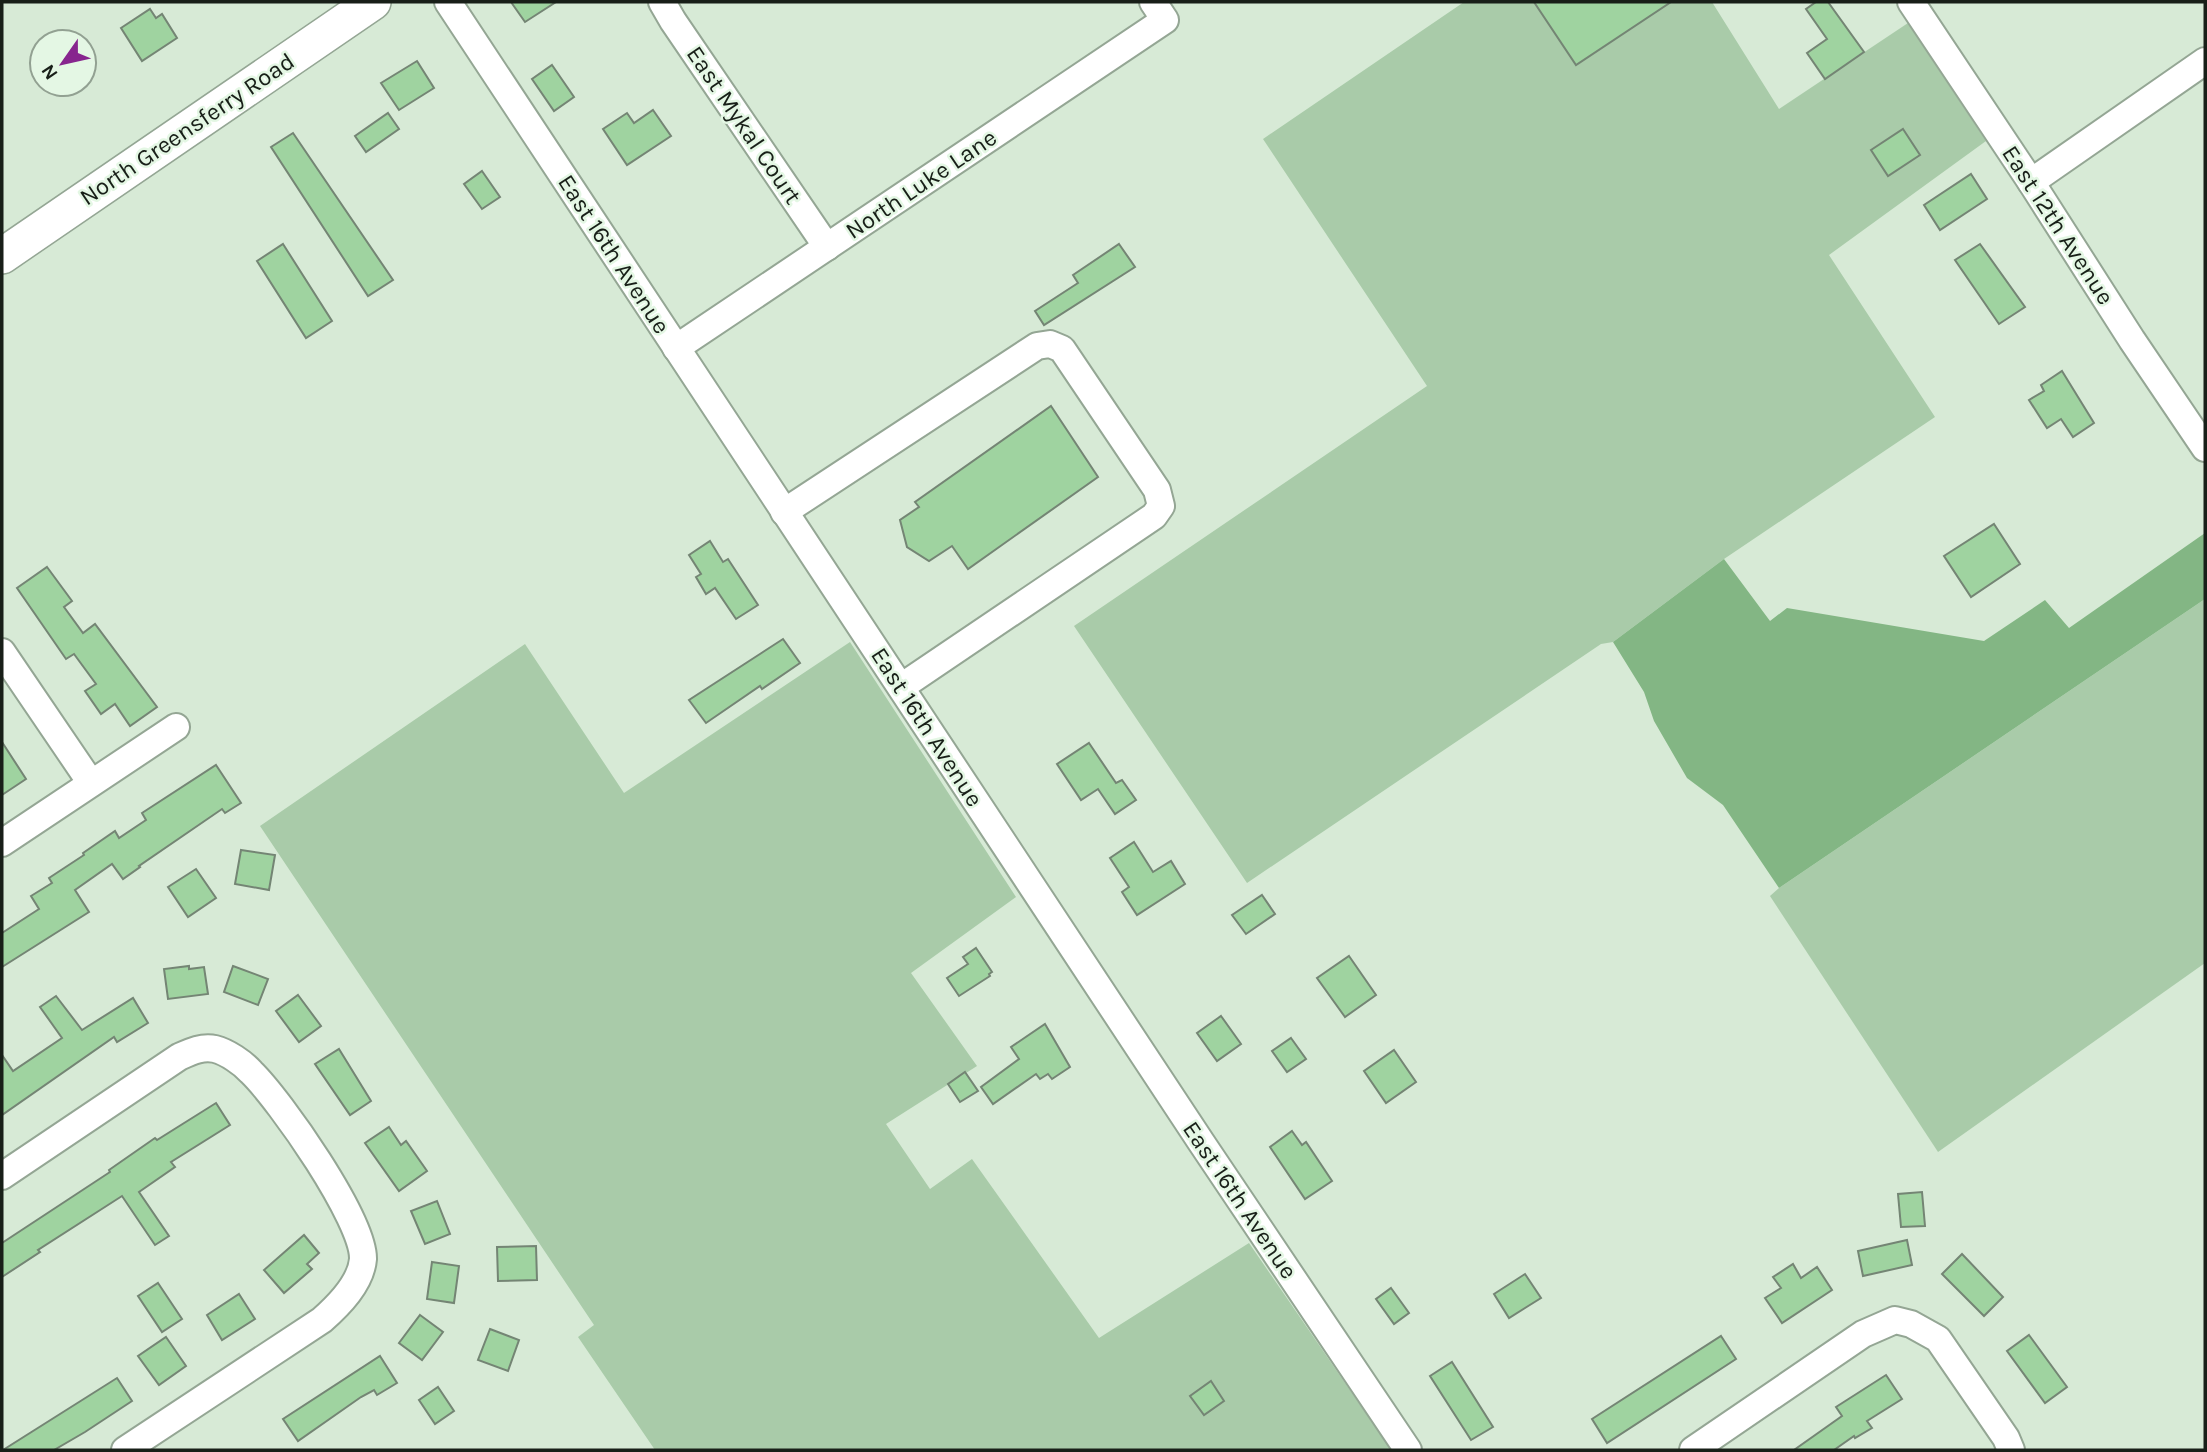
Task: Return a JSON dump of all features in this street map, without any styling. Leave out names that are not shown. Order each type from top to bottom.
[{"type":"main road","name":"North Greensferry Road","points":[[2,256],[373,2]]},
{"type":"street","name":"East 16th Avenue","points":[[448,2],[1201,1142],[1408,1450]]},
{"type":"street","name":"East Mykal Court","points":[[662,2],[827,247]]},
{"type":"street","name":"East 12th Avenue","points":[[1912,2],[2205,448]]},
{"type":"street","name":"North Luke Lane","points":[[676,348],[827,247],[1159,11]]},
{"type":"street","points":[[2031,182],[2205,61]]},
{"type":"street","points":[[784,512],[1037,346],[1049,344],[1062,349],[1157,490],[1161,506],[1154,516],[901,687]]},
{"type":"street","points":[[2,652],[92,783]]},
{"type":"street","points":[[2,843],[176,727]]},
{"type":"street","points":[[2,1176],[179,1057],[196,1049],[214,1049],[230,1056],[251,1071],[292,1123],[332,1181],[351,1219],[361,1245],[363,1260],[359,1274],[337,1307],[322,1320],[125,1450]]},
{"type":"street","points":[[1693,1450],[1863,1334],[1895,1320],[1911,1324],[1938,1339],[2006,1438],[2011,1450]]},
{"type":"green space","points":[[1464,2],[1712,2],[1779,109],[1908,23],[1986,141],[1829,255],[1935,417],[1724,559],[1613,642],[1601,644],[1247,883],[1074,626],[1427,386],[1263,139]]},
{"type":"green space","points":[[2205,533],[2205,599],[1779,888],[1723,805],[1687,778],[1654,721],[1644,692],[1613,642],[1724,559],[1770,621],[1787,608],[1984,641],[2045,600],[2069,628]]},
{"type":"green space","points":[[2205,599],[2205,963],[1938,1152],[1770,896]]},
{"type":"green space","points":[[850,642],[1016,897],[911,973],[977,1066],[886,1124],[930,1189],[972,1159],[1099,1338],[1249,1243],[1391,1450],[655,1450],[578,1337],[594,1325],[260,826],[525,644],[624,793]]},
{"type":"building","points":[[511,2],[556,2],[525,22]]},
{"type":"building","points":[[1534,2],[1671,2],[1576,65]]},
{"type":"building","points":[[1816,2],[1828,2],[1864,52],[1825,79],[1807,53],[1827,39],[1806,9]]},
{"type":"building","points":[[150,9],[156,18],[162,14],[177,38],[142,61],[121,28]]},
{"type":"building","points":[[417,61],[434,88],[399,110],[381,83]]},
{"type":"building","points":[[552,65],[574,97],[554,111],[532,79]]},
{"type":"building","points":[[653,110],[671,136],[627,165],[603,129],[627,113],[634,123]]},
{"type":"building","points":[[388,113],[399,129],[366,152],[355,136]]},
{"type":"building","points":[[1903,129],[1920,155],[1888,176],[1871,150]]},
{"type":"building","points":[[293,133],[393,280],[368,296],[271,147]]},
{"type":"building","points":[[482,171],[500,197],[482,209],[464,184]]},
{"type":"building","points":[[1971,174],[1987,199],[1940,230],[1924,205]]},
{"type":"building","points":[[283,244],[332,321],[306,338],[257,261]]},
{"type":"building","points":[[1119,244],[1135,267],[1044,325],[1035,311],[1078,283],[1073,275]]},
{"type":"building","points":[[1980,244],[2025,307],[1999,324],[1955,260]]},
{"type":"building","points":[[2062,371],[2094,423],[2073,437],[2061,419],[2047,428],[2029,400],[2044,391],[2041,385]]},
{"type":"building","points":[[1051,406],[1098,477],[968,569],[952,546],[929,561],[907,547],[900,520],[919,507],[915,502]]},
{"type":"building","points":[[1994,524],[2020,564],[1971,597],[1944,556]]},
{"type":"building","points":[[710,541],[723,562],[728,559],[758,605],[736,619],[715,588],[706,594],[696,577],[701,574],[689,555]]},
{"type":"building","points":[[47,567],[72,601],[64,607],[83,633],[95,624],[157,707],[130,726],[115,704],[101,714],[85,691],[96,684],[74,654],[66,659],[17,588]]},
{"type":"building","points":[[783,639],[800,663],[762,689],[760,686],[706,723],[689,700]]},
{"type":"building","points":[[2,742],[26,779],[2,795]]},
{"type":"building","points":[[1089,743],[1116,783],[1122,780],[1136,800],[1115,814],[1098,789],[1081,800],[1057,764]]},
{"type":"building","points":[[216,765],[241,803],[225,813],[222,809],[123,879],[112,864],[75,890],[89,912],[2,967],[2,933],[39,909],[31,896],[52,883],[49,878],[115,831],[119,838],[146,820],[142,813]]},
{"type":"building","points":[[1134,842],[1153,872],[1171,861],[1185,884],[1137,915],[1122,892],[1129,887],[1110,858]]},
{"type":"building","points":[[241,850],[275,855],[269,890],[235,884]]},
{"type":"building","points":[[196,869],[216,898],[188,917],[168,887]]},
{"type":"building","points":[[1262,895],[1275,914],[1246,934],[1232,915]]},
{"type":"building","points":[[976,948],[992,972],[959,996],[947,978],[968,964],[963,957]]},
{"type":"building","points":[[1349,956],[1376,995],[1345,1017],[1317,978]]},
{"type":"building","points":[[189,966],[189,969],[204,967],[208,994],[168,999],[164,969]]},
{"type":"building","points":[[233,966],[268,979],[258,1005],[224,992]]},
{"type":"building","points":[[298,995],[321,1026],[299,1042],[276,1011]]},
{"type":"building","points":[[56,996],[82,1030],[133,998],[148,1023],[117,1042],[114,1037],[2,1115],[2,1055],[13,1071],[62,1038],[40,1007]]},
{"type":"building","points":[[1221,1016],[1241,1044],[1217,1061],[1197,1033]]},
{"type":"building","points":[[1045,1024],[1070,1067],[1052,1079],[1048,1074],[1040,1079],[1036,1074],[993,1104],[981,1087],[1019,1059],[1011,1047]]},
{"type":"building","points":[[1291,1038],[1306,1059],[1287,1072],[1272,1051]]},
{"type":"building","points":[[339,1049],[371,1101],[350,1115],[315,1064]]},
{"type":"building","points":[[1394,1050],[1416,1082],[1386,1103],[1364,1071]]},
{"type":"building","points":[[965,1072],[978,1091],[960,1102],[948,1084]]},
{"type":"building","points":[[216,1103],[230,1125],[171,1162],[175,1167],[139,1192],[169,1236],[155,1245],[122,1196],[38,1250],[40,1252],[2,1277],[2,1243],[110,1172],[109,1170],[155,1138],[157,1140]]},
{"type":"building","points":[[389,1127],[401,1145],[406,1141],[427,1171],[399,1191],[365,1143]]},
{"type":"building","points":[[1292,1131],[1302,1145],[1306,1142],[1332,1181],[1305,1199],[1270,1147]]},
{"type":"building","points":[[1922,1192],[1925,1226],[1901,1227],[1898,1194]]},
{"type":"building","points":[[437,1201],[450,1234],[425,1244],[411,1211]]},
{"type":"building","points":[[304,1235],[319,1253],[307,1264],[312,1269],[284,1293],[264,1270]]},
{"type":"building","points":[[1907,1240],[1912,1265],[1863,1276],[1858,1251]]},
{"type":"building","points":[[536,1246],[537,1280],[498,1281],[497,1247]]},
{"type":"building","points":[[1962,1254],[2003,1297],[1984,1316],[1942,1274]]},
{"type":"building","points":[[432,1262],[459,1266],[454,1303],[427,1299]]},
{"type":"building","points":[[1793,1264],[1801,1278],[1817,1267],[1832,1290],[1782,1323],[1765,1298],[1781,1288],[1773,1277]]},
{"type":"building","points":[[1525,1274],[1541,1298],[1509,1318],[1494,1294]]},
{"type":"building","points":[[158,1283],[182,1319],[162,1332],[138,1296]]},
{"type":"building","points":[[1391,1288],[1409,1313],[1394,1324],[1376,1299]]},
{"type":"building","points":[[239,1294],[255,1319],[222,1340],[207,1315]]},
{"type":"building","points":[[420,1315],[443,1332],[422,1360],[399,1343]]},
{"type":"building","points":[[490,1329],[519,1340],[508,1371],[478,1360]]},
{"type":"building","points":[[2029,1335],[2067,1387],[2045,1403],[2007,1351]]},
{"type":"building","points":[[1721,1336],[1736,1359],[1607,1443],[1592,1419]]},
{"type":"building","points":[[166,1337],[186,1366],[159,1385],[138,1356]]},
{"type":"building","points":[[380,1356],[397,1383],[377,1395],[374,1390],[361,1397],[298,1441],[283,1419]]},
{"type":"building","points":[[1452,1362],[1493,1427],[1471,1440],[1430,1376]]},
{"type":"building","points":[[1886,1375],[1902,1399],[1867,1421],[1872,1428],[1834,1450],[1794,1450],[1842,1416],[1836,1407]]},
{"type":"building","points":[[117,1378],[132,1401],[85,1432],[54,1450],[3,1450]]},
{"type":"building","points":[[1211,1381],[1224,1401],[1204,1415],[1190,1396]]},
{"type":"building","points":[[438,1387],[454,1411],[435,1424],[419,1400]]}]
